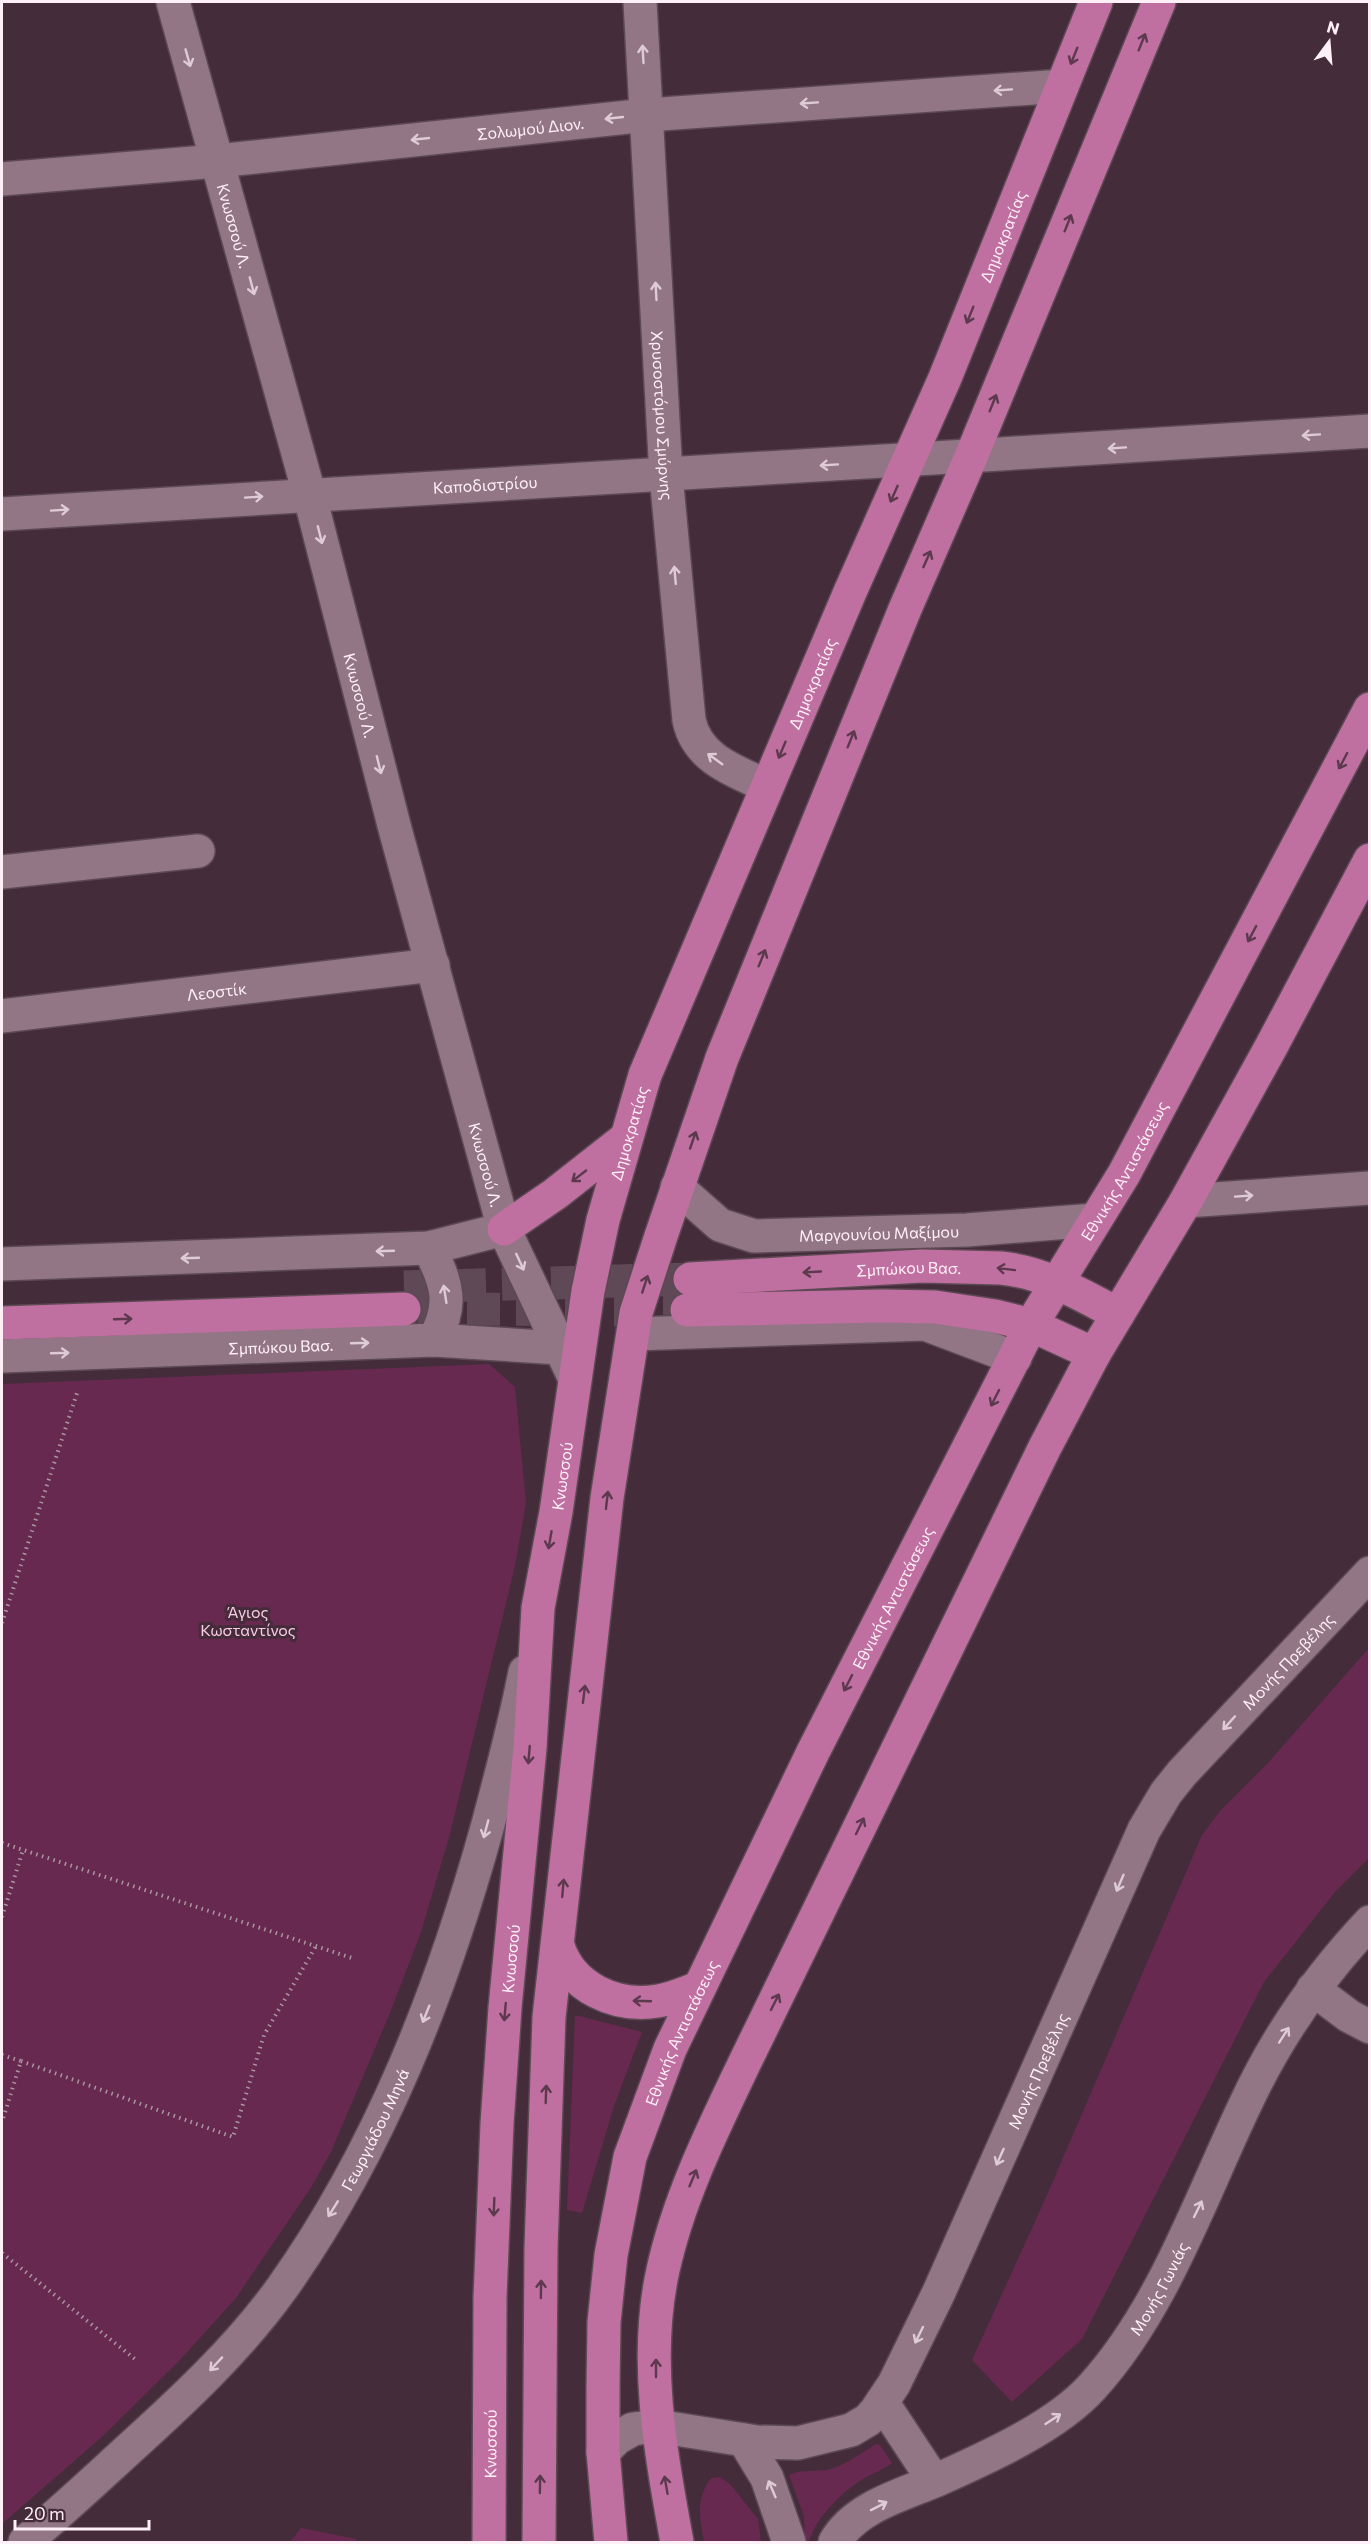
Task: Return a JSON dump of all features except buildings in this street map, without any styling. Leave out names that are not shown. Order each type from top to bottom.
[{"type":"main road","name":"Δημοκρατίας","points":[[575,1379],[594,1263],[625,1139],[645,1075],[767,786],[945,378],[1096,2]]},
{"type":"main road","points":[[539,2542],[541,2248],[549,2017],[607,1498],[622,1394],[643,1291],[722,1058],[900,619],[971,457],[1159,2]]},
{"type":"main road","name":"Εθνικής Αντιστάσεως","points":[[611,2542],[603,2452],[604,2322],[615,2226],[630,2157],[642,2120],[680,2025],[813,1752],[1031,1325],[1124,1174],[1370,709]]},
{"type":"main road","points":[[677,2542],[657,2426],[658,2306],[663,2271],[684,2198],[720,2114],[1045,1447],[1094,1354],[1186,1201],[1370,860]]},
{"type":"main road","points":[[504,1229],[555,1194],[625,1139]]},
{"type":"main road","name":"Σμπώκου Βασ.","points":[[1094,1354],[1031,1325],[995,1316],[920,1306],[688,1294],[905,1266],[961,1266],[1014,1269],[1056,1283],[1118,1314]]},
{"type":"main road","name":"Σμπώκου Βασ.","points":[[2,1301],[404,1298],[2,1323]]},
{"type":"main road","name":"Κνωσσού","points":[[489,2542],[490,2318],[497,2124],[505,2008],[530,1748],[538,1608],[575,1379]]},
{"type":"main road","points":[[558,1946],[562,1959],[573,1974],[585,1986],[609,1997],[645,2002],[657,2001],[698,1988]]},
{"type":"street","name":"Κνωσσού Λ.","points":[[172,2],[309,493],[504,1229],[575,1379]]},
{"type":"street","name":"Χρυσοστόμου Σμύρνης","points":[[640,2],[666,475],[690,728],[700,746],[712,758],[767,786]]},
{"type":"street","name":"Σολωμού Διον.","points":[[2,178],[217,161],[647,115],[1062,86]]},
{"type":"street","name":"Καποδιστρίου","points":[[2,514],[309,493],[666,475],[1370,431]]},
{"type":"street","points":[[2,872],[198,851]]},
{"type":"street","name":"Λεοστίκ","points":[[2,1016],[433,965]]},
{"type":"street","name":"Μαργουνίου Μαξίμου","points":[[677,1187],[720,1225],[754,1236],[967,1230],[1095,1220]]},
{"type":"street","points":[[1186,1201],[1370,1188]]},
{"type":"street","points":[[2,1264],[429,1248],[504,1229]]},
{"type":"street","points":[[429,1248],[439,1267],[448,1299],[442,1325],[434,1340]]},
{"type":"street","points":[[634,1334],[926,1324],[1015,1358]]},
{"type":"street","name":"Σμπώκου Βασ.","points":[[2,1356],[434,1340],[560,1348]]},
{"type":"street","name":"Μονής Πρεβέλης","points":[[657,2426],[744,2440],[798,2443],[836,2436],[868,2420],[882,2402],[912,2350],[1062,2019],[1132,1854],[1156,1808],[1182,1773],[1370,1573]]},
{"type":"street","name":"Γεωργιάδου Μηνά","points":[[25,2542],[166,2415],[248,2330],[294,2271],[362,2160],[409,2056],[456,1930],[498,1785],[538,1608]]},
{"type":"street","name":"Μονής Γωνιάς","points":[[834,2542],[858,2517],[999,2450],[1061,2414],[1085,2394],[1138,2326],[1271,2055],[1313,1989],[1370,1922]]},
{"type":"street","points":[[1313,1989],[1349,2016],[1370,2027]]},
{"type":"street","points":[[882,2402],[934,2481]]},
{"type":"street","points":[[603,2452],[617,2438],[633,2429],[657,2426]]},
{"type":"street","points":[[744,2440],[767,2478],[789,2542]]},
{"type":"path","points":[[2,1623],[90,1352]]},
{"type":"path","points":[[2,1843],[355,1959]]},
{"type":"path","points":[[2,1917],[23,1850]]},
{"type":"path","points":[[2,2055],[233,2137],[264,2035],[316,1946]]},
{"type":"path","points":[[2,2122],[21,2061]]},
{"type":"path","points":[[2,2253],[135,2359]]},
{"type":"green space","name":"Άγιος Κωσταντίνος","points":[[489,1364],[515,1387],[526,1503],[515,1566],[450,1834],[421,1932],[390,2013],[331,2152],[312,2186],[236,2298],[180,2360],[104,2435],[2,2524],[2,1384]]},
{"type":"green space","points":[[1369,1648],[1369,1858],[1335,1892],[1264,1982],[1082,2339],[1012,2402],[972,2360],[1047,2195],[1202,1835],[1220,1811],[1267,1764]]},
{"type":"green space","points":[[575,2015],[642,2032],[614,2106],[582,2213],[567,2210]]},
{"type":"green space","points":[[876,2444],[880,2445],[892,2463],[863,2479],[839,2498],[817,2523],[809,2542],[805,2542],[804,2516],[789,2475],[839,2466]]},
{"type":"green space","points":[[720,2477],[730,2484],[758,2519],[761,2542],[704,2542],[700,2517],[701,2501],[711,2478]]},
{"type":"green space","points":[[301,2528],[356,2539],[356,2542],[290,2542]]},
{"type":"tunnel","points":[[404,1287],[690,1279]]},
{"type":"tunnel","points":[[418,1309],[687,1310]]}]
